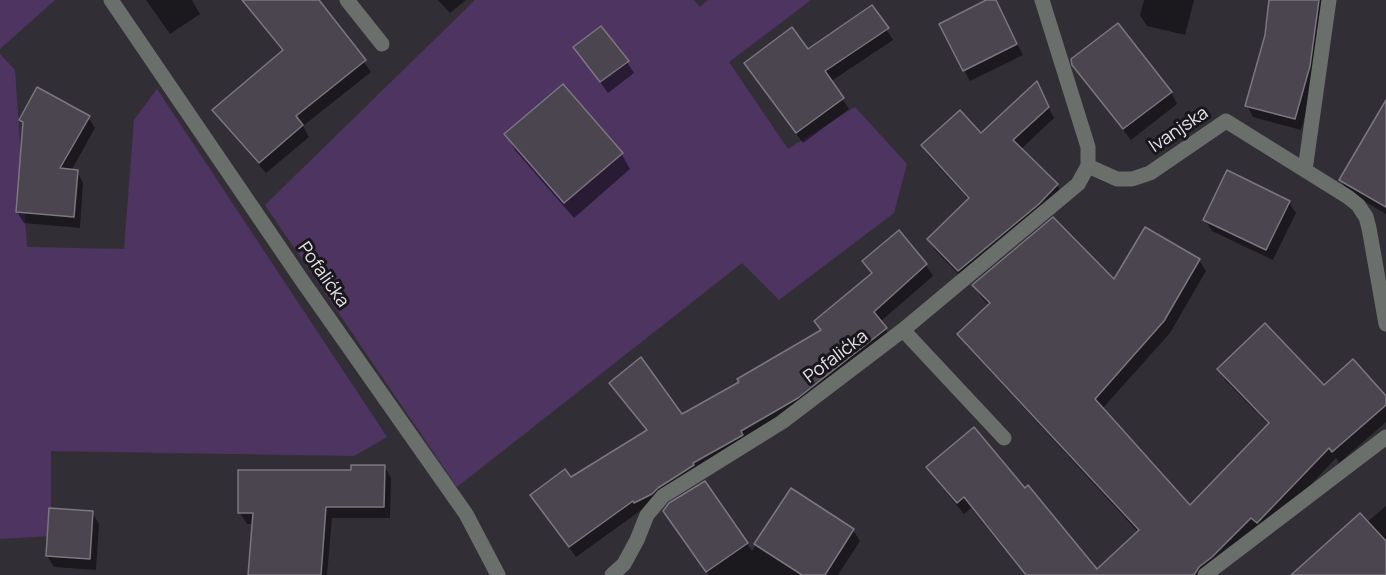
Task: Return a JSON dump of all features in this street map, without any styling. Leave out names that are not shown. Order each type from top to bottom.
[{"type":"street","name":"Pofalićka","points":[[111,0],[301,279],[466,514],[498,575]]},
{"type":"street","points":[[348,0],[382,44]]},
{"type":"street","points":[[1042,0],[1088,147],[1088,166]]},
{"type":"street","points":[[1305,170],[1329,0]]},
{"type":"street","name":"Ivanjska","points":[[1088,166],[1117,179],[1132,179],[1150,173],[1226,121],[1358,205],[1366,217],[1369,228],[1386,324]]},
{"type":"street","name":"Pofalićka","points":[[612,575],[624,564],[647,515],[663,496],[782,422],[903,330],[1078,184],[1088,166]]},
{"type":"street","points":[[903,330],[1004,438]]},
{"type":"street","points":[[1205,575],[1386,437]]},
{"type":"shaded area","points":[[0,0],[55,0],[0,49]]},
{"type":"shaded area","points":[[475,0],[694,0],[700,7],[708,0],[811,0],[729,62],[788,149],[855,107],[907,164],[894,213],[779,300],[742,263],[457,487],[265,205]]},
{"type":"shaded area","points":[[0,54],[15,70],[27,247],[124,249],[134,120],[157,89],[387,437],[354,456],[51,451],[51,536],[0,539]]},
{"type":"building","points":[[242,0],[319,0],[366,60],[296,116],[303,125],[259,163],[212,110],[283,50]]},
{"type":"building","points":[[986,0],[996,0],[1017,44],[963,71],[939,24]]},
{"type":"building","points":[[1269,0],[1319,0],[1310,66],[1295,119],[1245,106],[1265,35]]},
{"type":"building","points":[[872,5],[889,28],[825,71],[844,98],[796,133],[744,63],[792,27],[808,49]]},
{"type":"building","points":[[1118,23],[1172,92],[1123,129],[1072,65],[1071,59]]},
{"type":"building","points":[[601,26],[629,61],[600,82],[573,47]]},
{"type":"building","points":[[1037,81],[1049,107],[1013,140],[1058,184],[1039,204],[958,271],[927,239],[969,198],[921,145],[960,110],[981,133]]},
{"type":"building","points":[[563,84],[623,153],[564,203],[504,134]]},
{"type":"building","points":[[37,87],[90,116],[60,168],[78,170],[74,217],[16,212],[23,122],[19,120]]},
{"type":"building","points":[[1386,100],[1386,207],[1339,180]]},
{"type":"building","points":[[1227,170],[1290,201],[1266,250],[1203,220]]},
{"type":"building","points":[[1053,217],[1114,279],[1145,227],[1200,259],[1164,321],[1095,399],[1190,505],[1269,423],[1217,369],[1265,323],[1324,385],[1353,359],[1386,396],[1386,405],[1332,452],[1329,448],[1257,523],[1251,518],[1199,567],[1194,575],[1026,575],[964,497],[957,503],[926,467],[974,427],[1025,488],[1028,485],[1097,569],[1139,530],[957,334],[990,303],[972,285]]},
{"type":"building","points":[[899,230],[927,264],[874,312],[887,328],[798,398],[741,431],[743,435],[693,463],[694,465],[652,494],[634,503],[633,501],[569,547],[530,495],[565,469],[571,477],[647,430],[609,383],[641,357],[682,414],[739,382],[737,379],[821,330],[814,321],[872,273],[862,261]]},
{"type":"building","points":[[351,465],[385,465],[384,507],[326,507],[321,575],[248,575],[253,513],[238,513],[238,470],[351,470]]},
{"type":"building","points":[[705,481],[748,543],[706,572],[663,511],[669,503]]},
{"type":"building","points":[[791,488],[854,529],[825,575],[802,575],[754,544]]},
{"type":"building","points":[[49,508],[93,511],[90,559],[46,556]]},
{"type":"building","points":[[1360,513],[1386,541],[1386,575],[1291,575]]}]
